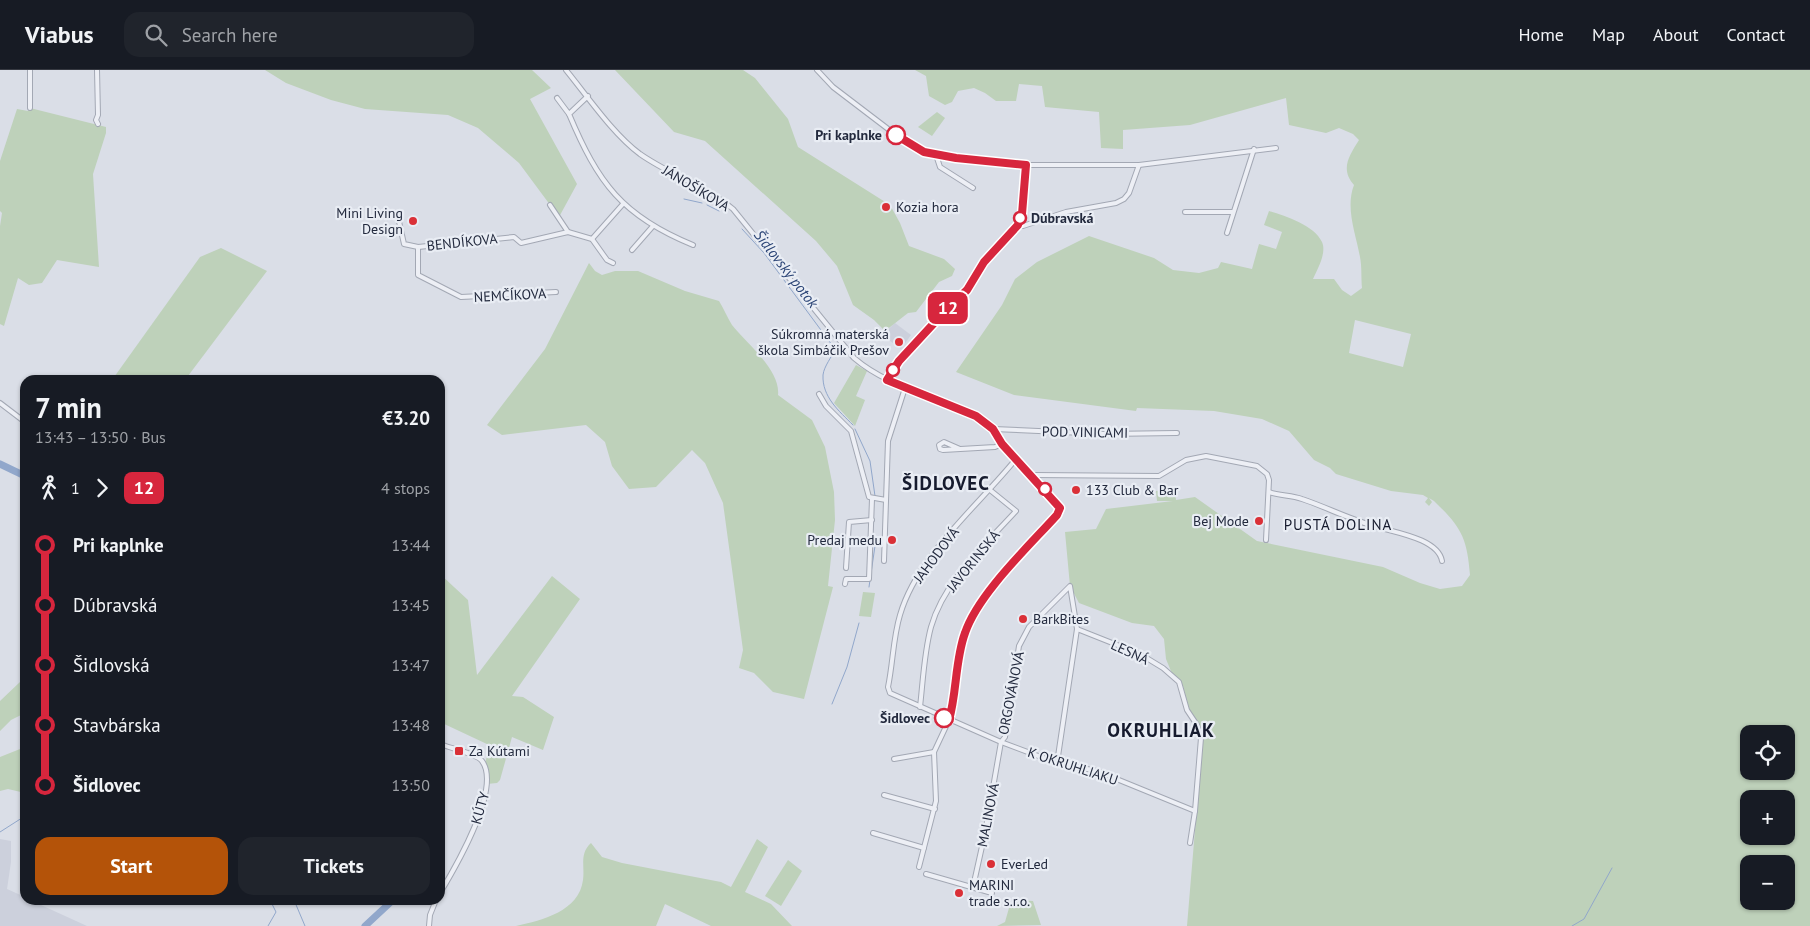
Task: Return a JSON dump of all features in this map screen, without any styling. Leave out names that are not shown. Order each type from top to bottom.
[{"type":"street","points":[[30,70],[30,108]]},
{"type":"street","points":[[97,70],[98,115],[96,120],[98,124]]},
{"type":"street","name":"JÁNOŠÍKOVA","points":[[566,70],[626,142],[639,153],[664,170],[721,200],[733,209],[854,358],[887,380],[976,416],[993,429]]},
{"type":"street","points":[[817,70],[833,87],[896,135],[918,149],[936,155],[1026,165],[1138,165],[1254,149],[1276,148]]},
{"type":"street","points":[[569,114],[588,96]]},
{"type":"street","points":[[557,98],[569,114],[585,153],[622,204],[653,226],[693,245]]},
{"type":"street","points":[[1227,233],[1254,149]]},
{"type":"street","points":[[936,155],[940,167],[973,188]]},
{"type":"street","points":[[887,380],[899,361],[967,290],[984,262],[1018,225],[1022,214],[1026,165]]},
{"type":"street","points":[[1018,225],[1023,226],[1066,212],[1116,203],[1124,199],[1129,193],[1138,165]]},
{"type":"street","points":[[613,263],[607,260],[592,238],[622,204]]},
{"type":"street","points":[[550,205],[568,232]]},
{"type":"street","points":[[1185,212],[1233,212]]},
{"type":"street","points":[[398,217],[404,244],[418,247]]},
{"type":"street","points":[[632,250],[653,226]]},
{"type":"street","name":"BENDÍKOVA","points":[[418,247],[514,237],[521,243],[568,232],[592,238]]},
{"type":"street","name":"NEMČÍKOVA","points":[[418,247],[418,275],[461,297],[556,292]]},
{"type":"street","points":[[884,561],[888,441],[905,388]]},
{"type":"street","points":[[819,394],[826,406],[851,431],[869,497],[872,499],[869,579],[846,579],[845,584]]},
{"type":"street","points":[[0,403],[20,418]]},
{"type":"street","points":[[920,867],[935,809],[934,752],[949,720],[955,700],[964,634],[973,614],[989,592],[1059,511],[1059,504],[1002,444],[993,429]]},
{"type":"street","name":"POD VINICAMI","points":[[993,429],[1106,434],[1177,433]]},
{"type":"street","points":[[960,449],[944,442],[939,446],[943,450],[996,447],[1002,444]]},
{"type":"street","points":[[1032,475],[1159,476],[1186,460],[1206,456],[1263,469],[1269,480],[1266,540]]},
{"type":"street","name":"JAHODOVÁ","points":[[920,707],[890,693],[888,687],[899,616],[905,600],[925,564],[1016,459]]},
{"type":"street","points":[[1038,482],[1053,474]]},
{"type":"street","name":"JAVORINSKÁ","points":[[920,707],[928,644],[938,608],[960,574],[1016,510],[990,490]]},
{"type":"street","points":[[1269,492],[1286,497],[1300,498],[1375,527],[1410,536],[1437,553],[1442,561]]},
{"type":"street","points":[[872,499],[886,500]]},
{"type":"street","points":[[846,568],[849,522],[872,520]]},
{"type":"street","name":"ORGOVÁNOVÁ","points":[[1001,742],[1005,736],[1020,646],[1029,627],[1070,586],[1077,629]]},
{"type":"street","points":[[1058,763],[1077,629]]},
{"type":"street","name":"LESNÁ","points":[[1077,629],[1140,654],[1179,682],[1187,710],[1197,725],[1201,738],[1195,811]]},
{"type":"street","name":"K OKRUHLIAKU","points":[[920,707],[1001,742],[1058,763],[1097,771],[1195,811]]},
{"type":"street","name":"MALINOVÁ","points":[[973,887],[985,833],[1001,742]]},
{"type":"street","name":"KÚTY","points":[[445,746],[478,757],[484,763],[486,776],[485,793],[472,833],[445,884]]},
{"type":"street","points":[[894,759],[934,752]]},
{"type":"street","points":[[884,795],[935,809]]},
{"type":"street","points":[[1190,843],[1195,811]]},
{"type":"street","points":[[873,833],[924,848]]},
{"type":"street","points":[[926,874],[992,893]]},
{"type":"street","points":[[429,926],[430,915],[434,905]]},
{"type":"shaded area","name":"Súkromná materská škola Simbáčik Prešov","points":[[895,323],[911,335],[901,349],[882,335]]},
{"type":"shaded area","points":[[0,839],[11,841],[11,862],[7,889],[20,895],[20,905],[41,905],[87,926],[0,926]]},
{"type":"green space","points":[[265,70],[532,70],[551,88],[530,99],[577,184],[559,217],[519,163],[478,128],[448,115],[365,109],[331,100],[286,83]]},
{"type":"green space","points":[[615,70],[743,70],[755,78],[788,119],[798,147],[890,205],[900,223],[909,246],[944,259],[955,269],[952,276],[939,282],[916,312],[908,313],[885,331],[874,320],[853,305],[837,266],[816,241],[705,141],[674,132]]},
{"type":"green space","points":[[915,70],[1810,70],[1810,926],[1187,926],[1203,734],[1188,709],[1183,686],[1173,676],[1166,659],[1164,639],[1154,626],[1132,623],[1079,603],[1070,586],[1065,532],[1096,529],[1106,509],[1173,501],[1157,501],[1156,491],[1175,489],[1176,500],[1195,497],[1257,541],[1383,567],[1420,583],[1440,589],[1462,586],[1470,575],[1467,551],[1461,534],[1451,518],[1429,498],[1432,502],[1429,506],[1425,502],[1428,498],[1423,495],[1391,491],[1336,474],[1330,468],[1314,460],[1289,431],[1262,419],[1214,411],[1137,408],[1136,411],[1014,395],[956,372],[1002,305],[1015,279],[1037,262],[1089,236],[1154,258],[1173,270],[1199,273],[1218,268],[1221,262],[1252,269],[1259,244],[1276,249],[1282,232],[1264,225],[1269,211],[1306,226],[1318,236],[1322,242],[1323,251],[1313,279],[1334,279],[1342,290],[1351,296],[1362,288],[1361,261],[1351,212],[1354,185],[1347,173],[1349,157],[1359,140],[1353,134],[1339,128],[1326,133],[1289,125],[1286,98],[1190,125],[1123,130],[1123,149],[1101,148],[1099,112],[1045,107],[1042,86],[1019,84],[1016,101],[996,101],[974,88],[958,91],[952,102],[945,105],[929,96],[926,76]],"holes":[[[1355,320],[1411,334],[1403,367],[1349,353]]]},
{"type":"green space","points":[[30,108],[106,127],[106,133],[93,174],[99,267],[57,260],[42,283],[29,285],[18,278],[4,326],[0,324],[0,226],[2,213],[0,211],[0,161],[17,109],[28,111]]},
{"type":"green space","points":[[937,112],[945,118],[932,136],[918,127]]},
{"type":"green space","points":[[221,248],[267,271],[189,375],[116,375],[200,257]]},
{"type":"green space","points":[[589,263],[595,271],[602,275],[615,271],[638,271],[685,291],[719,301],[732,325],[761,357],[774,376],[778,395],[812,420],[825,447],[834,492],[835,520],[828,586],[833,587],[804,699],[773,692],[754,673],[739,668],[743,650],[723,503],[705,463],[692,450],[656,487],[629,489],[612,466],[605,442],[586,425],[502,435],[487,425],[545,349]]},
{"type":"green space","points":[[856,365],[867,371],[856,396],[865,400],[855,426],[834,403]]},
{"type":"green space","points":[[552,576],[580,599],[512,696],[523,697],[554,717],[543,750],[512,737],[500,780],[497,783],[487,784],[485,765],[489,745],[445,724],[445,579],[468,600],[477,675]]},
{"type":"green space","points":[[863,592],[875,593],[871,617],[859,616]]},
{"type":"green space","points":[[20,682],[20,716],[11,720],[0,731],[0,701]]},
{"type":"green space","points":[[20,749],[20,792],[8,789],[0,791],[0,757]]},
{"type":"green space","points":[[757,839],[768,847],[745,892],[771,904],[792,926],[711,926],[665,904],[656,926],[516,926],[548,917],[567,907],[575,899],[580,891],[583,880],[585,851],[591,843],[602,857],[622,863],[721,882],[731,887]]},
{"type":"green space","points":[[788,860],[802,871],[781,906],[765,896]]},
{"type":"green space","points":[[1018,900],[1033,901],[1041,925],[997,926],[1005,922],[1009,908]]},
{"type":"waterway","name":"Šidlovský potok","points":[[684,199],[702,203]]},
{"type":"waterway","name":"Šidlovský potok","points":[[707,205],[719,211]]},
{"type":"waterway","name":"Šidlovský potok","points":[[742,229],[764,253],[832,345]]},
{"type":"waterway","name":"Šidlovský potok","points":[[835,349],[826,365],[823,383],[832,403],[853,425]]},
{"type":"waterway","name":"Šidlovský potok","points":[[855,429],[870,461],[875,496]]},
{"type":"waterway","points":[[0,464],[20,474]]},
{"type":"waterway","name":"Šidlovský potok","points":[[869,587],[875,546]]},
{"type":"waterway","name":"Šidlovský potok","points":[[832,704],[847,667],[859,623]]},
{"type":"waterway","points":[[0,832],[20,819]]},
{"type":"waterway","points":[[1572,926],[1584,919],[1612,868]]},
{"type":"waterway","points":[[268,926],[276,912],[272,905]]},
{"type":"waterway","points":[[296,905],[305,926]]},
{"type":"waterway","points":[[365,926],[388,905]]},
{"type":"bus line","name":"12","points":[[896,135],[917,149],[936,155],[1026,165],[1022,214],[1018,225],[984,262],[974,282],[899,361],[887,380],[976,416],[993,429],[1002,444],[1059,504],[1060,508],[1057,515],[989,592],[973,614],[964,634],[955,700],[949,720],[944,718]]},
{"type":"place","name":"Pri kaplnke","points":[[896,135]]},
{"type":"place","name":"Kozia hora","points":[[886,207]]},
{"type":"place","name":"Dúbravská","points":[[1020,218]]},
{"type":"place","name":"Mini Living Design","points":[[413,221]]},
{"type":"place","name":"Súkromná materská škola Simbáčik Prešov","points":[[899,342]]},
{"type":"place","name":"133 Club & Bar","points":[[1076,490]]},
{"type":"place","name":"Bej Mode","points":[[1259,521]]},
{"type":"place","name":"Predaj medu","points":[[892,540]]},
{"type":"place","name":"BarkBites","points":[[1023,619]]},
{"type":"place","name":"Šidlovec","points":[[944,718]]},
{"type":"place","name":"Za Kútami","points":[[459,751]]},
{"type":"place","name":"EverLed","points":[[991,864]]},
{"type":"place","name":"MARINI trade s.r.o.","points":[[959,893]]},
{"type":"district","name":"ŠIDLOVEC","points":[[946,483]]},
{"type":"district","name":"PUSTÁ DOLINA","points":[[1338,525]]},
{"type":"district","name":"OKRUHLIAK","points":[[1161,730]]}]
